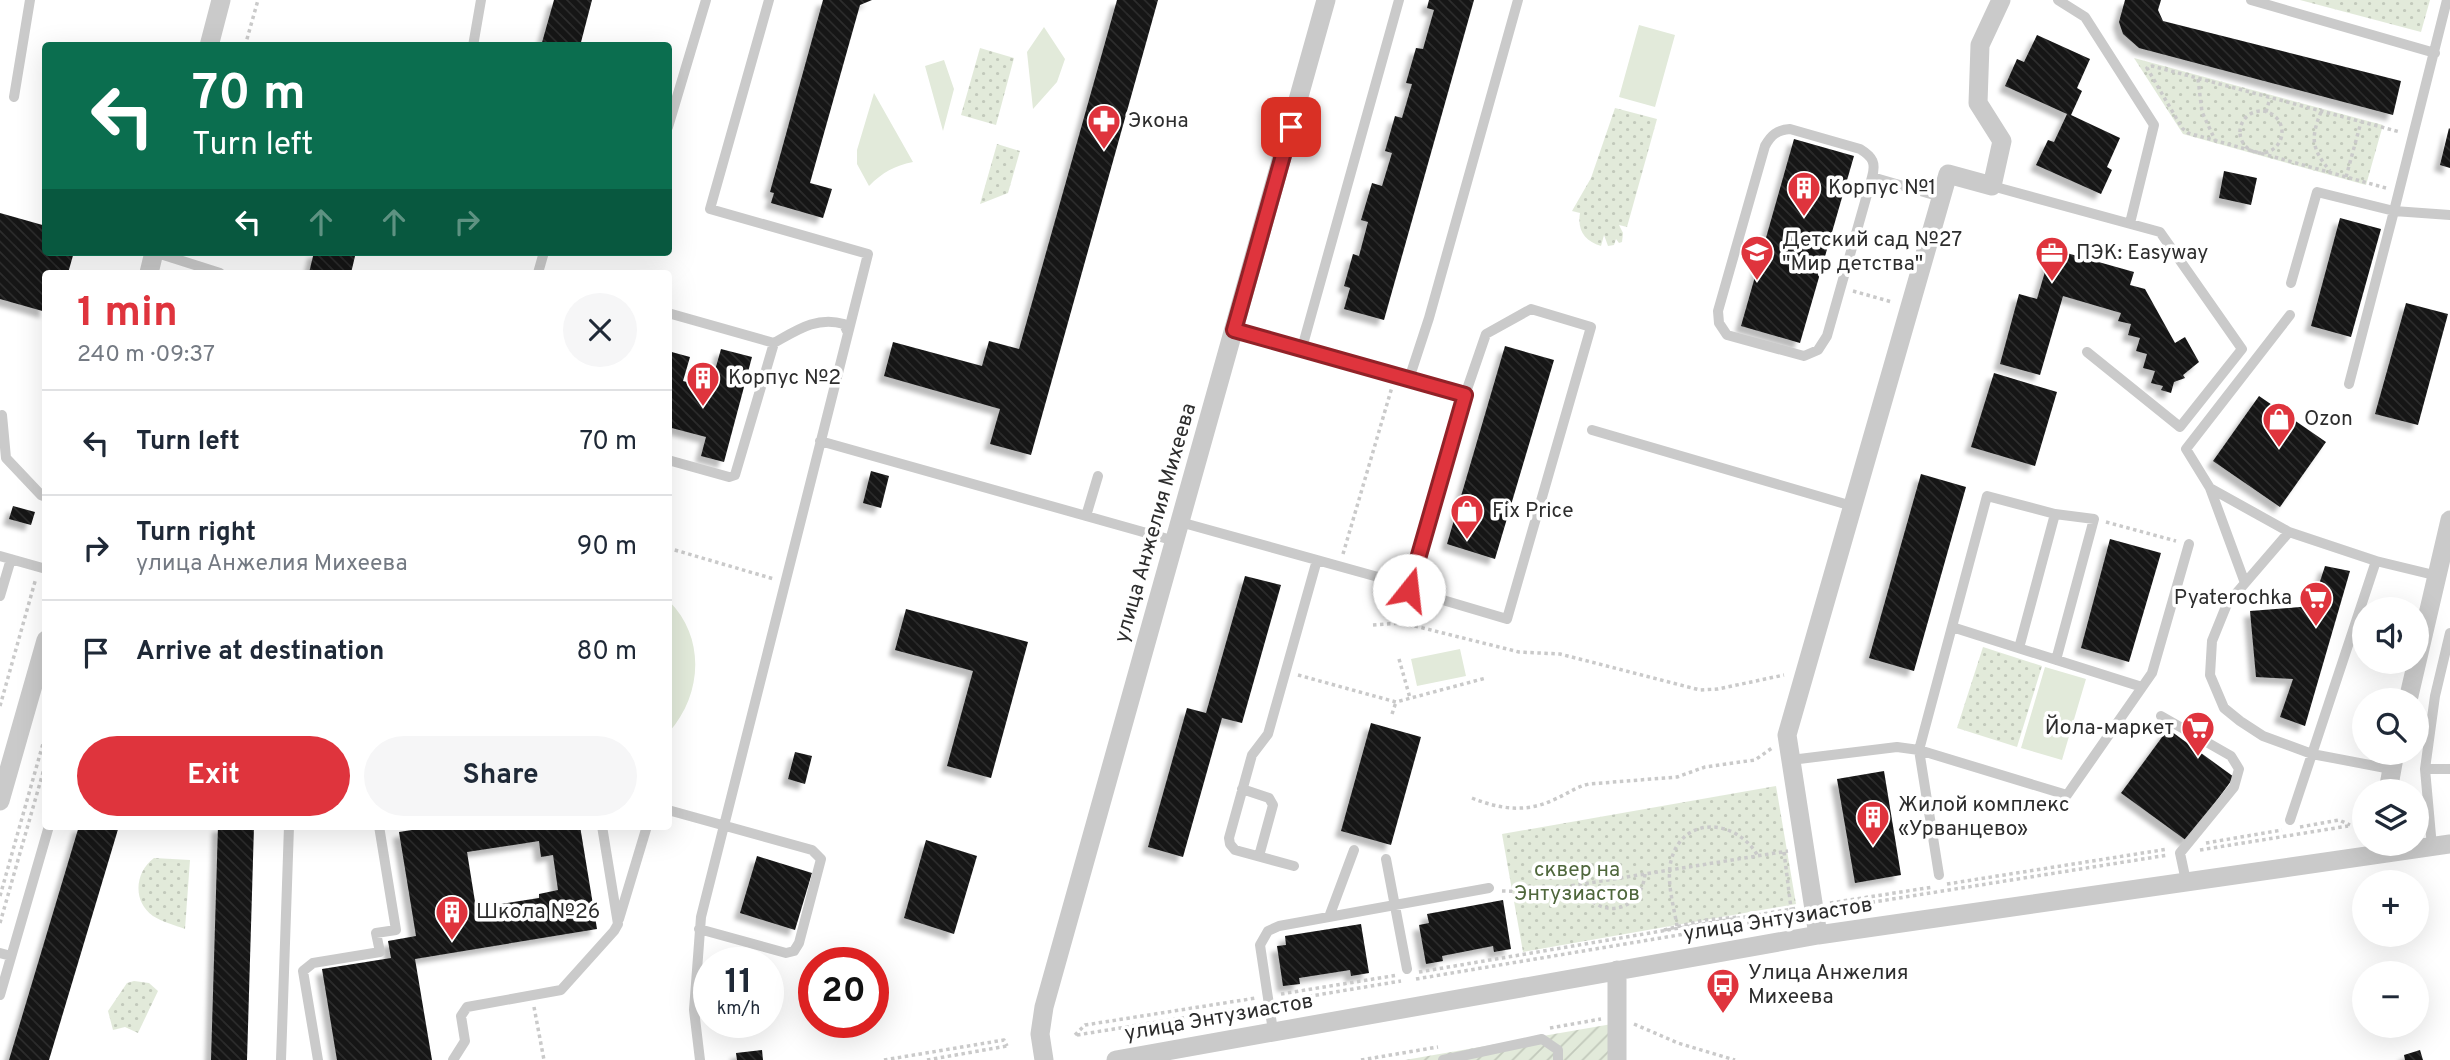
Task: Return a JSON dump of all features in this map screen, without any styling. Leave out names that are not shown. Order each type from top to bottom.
[{"type":"street","points":[[210,42],[221,0]]},
{"type":"street","name":"улица Анжелия Михеева","points":[[1044,1060],[1040,1034],[1044,1006],[1326,0]]},
{"type":"street","points":[[1818,935],[1787,736],[1948,174],[1992,186],[2002,141],[1978,103],[1979,57],[1980,45],[2001,0]]},
{"type":"street","points":[[2411,688],[2450,520]]},
{"type":"street","points":[[0,801],[42,654]]},
{"type":"street","name":"улица Энтузиастов","points":[[1116,1060],[1818,935],[2352,854]]},
{"type":"street","points":[[1617,970],[1617,1060]]},
{"type":"lane","points":[[14,97],[30,0]]},
{"type":"lane","points":[[474,42],[481,0]]},
{"type":"lane","points":[[672,114],[706,0]]},
{"type":"lane","points":[[700,1060],[694,1010],[699,929],[847,331],[869,254],[710,209],[769,0]]},
{"type":"lane","points":[[1301,348],[1399,0]]},
{"type":"lane","points":[[1409,379],[1429,318],[1518,0]]},
{"type":"lane","points":[[2058,0],[2085,17],[2154,125],[2130,223]]},
{"type":"lane","points":[[2251,0],[2435,53]]},
{"type":"lane","points":[[2349,384],[2447,0]]},
{"type":"lane","points":[[1790,129],[1860,149],[1873,160],[1875,168],[1872,177],[1824,343],[1812,354],[1804,356],[1727,335],[1718,323],[1718,311],[1769,138],[1780,130],[1790,129]]},
{"type":"lane","points":[[1872,177],[1941,197]]},
{"type":"lane","points":[[1992,186],[2160,232],[2242,349],[2180,428],[2087,352]]},
{"type":"lane","points":[[2291,283],[2317,192],[2394,211],[2450,215]]},
{"type":"lane","points":[[167,256],[211,270]]},
{"type":"lane","points":[[1531,309],[1591,327],[1507,619],[1409,590],[1465,395],[1486,334],[1531,309]]},
{"type":"lane","points":[[672,314],[774,343],[817,322],[844,324],[847,331]]},
{"type":"lane","points":[[2245,583],[2210,488],[2186,449],[2290,315]]},
{"type":"lane","points":[[1234,330],[1465,395]]},
{"type":"lane","points":[[672,461],[729,477],[735,475],[774,343]]},
{"type":"lane","points":[[2,415],[6,458],[42,495]]},
{"type":"lane","points":[[1592,430],[1852,506]]},
{"type":"lane","points":[[820,441],[1086,516],[1177,531],[1317,560],[1378,577]]},
{"type":"lane","points":[[1086,516],[1098,476]]},
{"type":"lane","points":[[2210,488],[2289,532],[2376,561],[2438,576]]},
{"type":"lane","points":[[1939,875],[1919,750],[1987,496],[2055,514],[2094,519],[2056,660]]},
{"type":"lane","points":[[2019,648],[2055,514]]},
{"type":"lane","points":[[2289,532],[2227,604],[2212,641],[2210,676],[2224,708],[2263,736],[2312,754],[2352,757]]},
{"type":"lane","points":[[1791,760],[1897,747],[1919,750],[2067,795],[2152,673],[2189,544]]},
{"type":"lane","points":[[0,596],[5,558],[42,568]]},
{"type":"lane","points":[[1294,866],[1235,850],[1229,841],[1252,755],[1268,734],[1317,560]]},
{"type":"lane","points":[[2290,820],[2376,561]]},
{"type":"lane","points":[[1952,627],[2142,687]]},
{"type":"lane","points":[[2441,845],[2425,769],[2435,696],[2450,633]]},
{"type":"lane","points":[[2161,716],[2231,756],[2239,769],[2234,787],[2183,850],[2186,881]]},
{"type":"lane","points":[[2425,769],[2450,769]]},
{"type":"lane","points":[[1242,789],[1269,798],[1273,805],[1259,856]]},
{"type":"lane","points":[[672,811],[812,850],[821,859],[799,943],[794,951],[786,953],[699,929]]},
{"type":"lane","points":[[0,995],[48,830]]},
{"type":"lane","points":[[281,1060],[289,830]]},
{"type":"lane","points":[[318,1060],[303,971],[313,963],[380,952],[376,933],[396,930],[380,830]]},
{"type":"lane","points":[[603,830],[618,924]]},
{"type":"lane","points":[[453,1060],[465,1041],[461,1016],[467,1007],[564,989],[610,936],[618,924],[646,830]]},
{"type":"lane","points":[[1329,917],[1354,850]]},
{"type":"lane","points":[[1386,859],[1407,968]]},
{"type":"lane","points":[[1273,1031],[1260,945],[1268,931],[1279,926],[1489,888]]},
{"type":"lane","points":[[0,953],[11,956]]},
{"type":"lane","points":[[1443,1060],[1542,1039],[1558,1050],[1558,1060]]},
{"type":"path","points":[[246,42],[258,0]]},
{"type":"path","points":[[2398,192],[2184,130],[2147,70],[2148,66],[2412,136]]},
{"type":"path","points":[[2199,79],[2202,112],[2216,141]]},
{"type":"path","points":[[2266,111],[2270,98]]},
{"type":"path","points":[[2266,111],[2278,120],[2281,127],[2279,142],[2268,152],[2253,152],[2247,148],[2240,136],[2242,122],[2252,113],[2266,111]]},
{"type":"path","points":[[2321,111],[2314,129],[2314,143],[2318,156],[2331,173]]},
{"type":"path","points":[[2346,177],[2361,122]]},
{"type":"path","points":[[1841,287],[1889,301]]},
{"type":"path","points":[[1339,566],[1396,375]]},
{"type":"path","points":[[2094,519],[2189,544]]},
{"type":"path","points":[[672,549],[785,582]]},
{"type":"path","points":[[0,706],[42,568]]},
{"type":"path","points":[[1373,625],[1403,623],[1519,652],[1560,654],[1700,690],[1718,689],[1805,671]]},
{"type":"path","points":[[1399,659],[1410,698]]},
{"type":"path","points":[[1286,672],[1396,702],[1486,678]]},
{"type":"path","points":[[1392,714],[1396,702]]},
{"type":"path","points":[[1472,798],[1492,806],[1507,808],[1538,806],[1588,784],[1670,778],[1705,767],[1755,760],[1787,736]]},
{"type":"path","points":[[0,896],[42,747]]},
{"type":"path","points":[[0,923],[42,776]]},
{"type":"path","points":[[2183,850],[1755,916],[1268,1000],[1075,1035],[1085,1025],[1268,1000],[1622,944],[1792,916],[1813,909],[2183,850],[2339,820],[2350,825],[2183,850]]},
{"type":"path","points":[[1677,926],[1669,870],[1671,859],[1682,840],[1692,833],[1713,827],[1735,832],[1745,838],[1758,856]]},
{"type":"path","points":[[1489,888],[1533,892],[1804,849]]},
{"type":"path","points":[[1784,852],[1792,916]]},
{"type":"path","points":[[1580,885],[1594,903],[1602,907],[1617,908],[1632,902],[1638,896],[1646,874]]},
{"type":"path","points":[[1622,944],[1677,926],[1719,918],[1786,917]]},
{"type":"path","points":[[532,996],[544,1060]]},
{"type":"path","points":[[1617,1017],[1678,1043],[1735,1060]]},
{"type":"path","points":[[884,1060],[1004,1040],[1007,1046],[927,1060]]},
{"type":"green space","points":[[2300,0],[2430,0],[2421,32]]},
{"type":"green space","points":[[1639,25],[1675,35],[1655,107],[1619,97]]},
{"type":"green space","points":[[1044,27],[1065,59],[1057,82],[1033,109],[1027,52]]},
{"type":"green space","points":[[980,48],[1014,58],[996,125],[961,115]]},
{"type":"green space","points":[[2134,58],[2383,125],[2366,185],[2183,134]]},
{"type":"green space","points":[[944,60],[954,89],[943,131],[925,66]]},
{"type":"green space","points":[[874,93],[913,162],[889,170],[869,186],[857,164],[857,150]]},
{"type":"green space","points":[[1615,108],[1657,119],[1627,227],[1619,225],[1623,233],[1622,242],[1619,243],[1616,239],[1614,245],[1608,246],[1604,235],[1601,246],[1583,234],[1580,213],[1572,211],[1591,178]]},
{"type":"green space","points":[[997,144],[1020,151],[1008,193],[980,204]]},
{"type":"green space","points":[[672,605],[689,632],[694,649],[693,684],[680,717],[672,728]]},
{"type":"green space","points":[[1983,647],[2042,666],[2017,747],[1957,728]]},
{"type":"green space","points":[[1460,649],[1466,676],[1417,686],[1411,659]]},
{"type":"green space","points":[[2045,667],[2086,679],[2062,760],[2021,748]]},
{"type":"green space","name":"сквер на Энтузиастов","points":[[1776,786],[1796,904],[1523,952],[1502,834]]},
{"type":"green space","points":[[154,858],[190,860],[185,929],[153,916],[142,903],[138,887],[140,879]]},
{"type":"green space","points":[[127,983],[149,983],[158,991],[138,1033],[125,1027],[113,1030],[108,1011]]},
{"type":"green space","points":[[1612,1024],[1613,1060],[1405,1060]]},
{"type":"building","points":[[554,0],[592,0],[581,42],[542,42]]},
{"type":"building","points":[[823,0],[872,0],[860,5],[810,183],[832,189],[823,218],[771,203],[774,193],[770,192]]},
{"type":"building","points":[[1117,0],[1158,0],[1031,455],[990,444],[1000,409],[884,376],[893,342],[982,366],[989,341],[1019,349]]},
{"type":"building","points":[[1429,0],[1474,0],[1384,320],[1344,309],[1350,288],[1344,286],[1353,254],[1359,256],[1368,222],[1361,220],[1372,183],[1382,186],[1392,153],[1385,151],[1395,116],[1402,118],[1412,84],[1406,83],[1416,48],[1423,49],[1434,10],[1427,8]]},
{"type":"building","points":[[2125,0],[2161,0],[2158,10],[2163,21],[2401,81],[2393,115],[2139,48],[2123,34],[2119,22]]},
{"type":"building","points":[[2037,35],[2090,59],[2077,88],[2082,91],[2071,115],[2120,138],[2107,167],[2112,170],[2101,194],[2036,165],[2048,140],[2054,142],[2067,114],[2005,86],[2017,59],[2024,62]]},
{"type":"building","points":[[2450,129],[2450,168],[2440,165]]},
{"type":"building","name":"Корпус №1","points":[[1794,139],[1854,156],[1800,343],[1741,326]]},
{"type":"building","points":[[2224,171],[2257,178],[2251,205],[2219,198]]},
{"type":"building","points":[[0,213],[42,225],[42,256],[73,256],[69,270],[42,270],[42,311],[0,299]]},
{"type":"building","points":[[2340,218],[2381,229],[2351,337],[2311,326]]},
{"type":"building","points":[[2056,250],[2134,272],[2130,285],[2145,289],[2175,343],[2185,337],[2199,362],[2183,375],[2185,378],[2174,382],[2171,393],[2161,390],[2163,386],[2151,383],[2155,371],[2143,368],[2147,354],[2136,351],[2140,338],[2128,335],[2131,324],[2118,321],[2121,313],[2063,296],[2040,375],[2000,364],[2019,294],[2037,299],[2049,258],[2053,259]]},
{"type":"building","points":[[313,256],[355,256],[352,270],[310,270]]},
{"type":"building","points":[[2406,303],[2448,314],[2418,425],[2375,414]]},
{"type":"building","points":[[1505,346],[1554,360],[1495,559],[1447,544]]},
{"type":"building","name":"Корпус №2","points":[[721,349],[752,357],[724,462],[701,456],[706,437],[672,428],[672,352],[690,357],[683,381],[710,388]]},
{"type":"building","points":[[1994,373],[2057,392],[2035,466],[1971,447]]},
{"type":"building","points":[[2259,396],[2326,442],[2280,507],[2213,461]]},
{"type":"building","points":[[871,471],[889,476],[881,508],[863,503]]},
{"type":"building","points":[[1921,474],[1966,487],[1914,671],[1869,658]]},
{"type":"building","points":[[13,506],[35,512],[31,525],[9,519]]},
{"type":"building","points":[[2110,539],[2161,553],[2129,662],[2081,648]]},
{"type":"building","points":[[2325,566],[2350,571],[2305,726],[2280,717],[2293,679],[2256,677],[2250,611],[2312,606]]},
{"type":"building","points":[[1245,576],[1281,585],[1242,723],[1222,718],[1183,857],[1148,847],[1187,708],[1206,713]]},
{"type":"building","points":[[906,609],[1028,642],[991,778],[947,766],[973,671],[895,650]]},
{"type":"building","points":[[1371,723],[1421,737],[1391,845],[1341,831]]},
{"type":"building","points":[[2168,729],[2234,777],[2187,841],[2121,793]]},
{"type":"building","points":[[795,752],[812,756],[805,784],[788,779]]},
{"type":"building","name":"Жилой комплекс «Урванцево»","points":[[1884,771],[1901,875],[1855,883],[1837,779]]},
{"type":"building","points":[[78,830],[118,830],[49,1060],[9,1060]]},
{"type":"building","points":[[218,830],[254,830],[247,1060],[211,1060]]},
{"type":"building","name":"Школа №26","points":[[581,830],[597,929],[415,959],[432,1060],[337,1060],[322,969],[391,958],[388,941],[416,936],[399,832]],"holes":[[[539,841],[541,857],[553,855],[558,890],[539,894],[539,898],[476,908],[467,852]]]},
{"type":"building","points":[[926,840],[977,856],[954,934],[904,918]]},
{"type":"building","points":[[757,856],[812,873],[795,930],[740,913]]},
{"type":"building","points":[[1503,900],[1511,949],[1494,952],[1493,946],[1442,956],[1443,961],[1426,964],[1419,925],[1429,923],[1427,914]]},
{"type":"building","points":[[1361,924],[1369,973],[1351,976],[1350,970],[1299,978],[1300,984],[1283,986],[1277,946],[1286,945],[1285,936]]},
{"type":"building","points":[[762,1050],[763,1060],[737,1060],[736,1053]]},
{"type":"building","points":[[2420,1050],[2423,1060],[2405,1060],[2404,1055]]},
{"type":"place","name":"Экона","points":[[1104,151]]},
{"type":"place","name":"Корпус №1","points":[[1804,218]]},
{"type":"place","name":"Детский сад №27 \"Мир детства\"","points":[[1757,282]]},
{"type":"place","name":"ПЭК: Easyway","points":[[2052,283]]},
{"type":"place","name":"Корпус №2","points":[[703,408]]},
{"type":"place","name":"Ozon","points":[[2279,449]]},
{"type":"place","name":"Fix Price","points":[[1467,541]]},
{"type":"place","name":"Pyaterochka","points":[[2316,628]]},
{"type":"place","name":"Йола-маркет","points":[[2198,758]]},
{"type":"place","name":"Жилой комплекс «Урванцево»","points":[[1873,847]]},
{"type":"place","name":"Школа №26","points":[[452,942]]},
{"type":"place","name":"Улица Анжелия Михеева","points":[[1723,1015]]},
{"type":"route","points":[[1291,127],[1234,330],[1465,395],[1409,590]]}]
